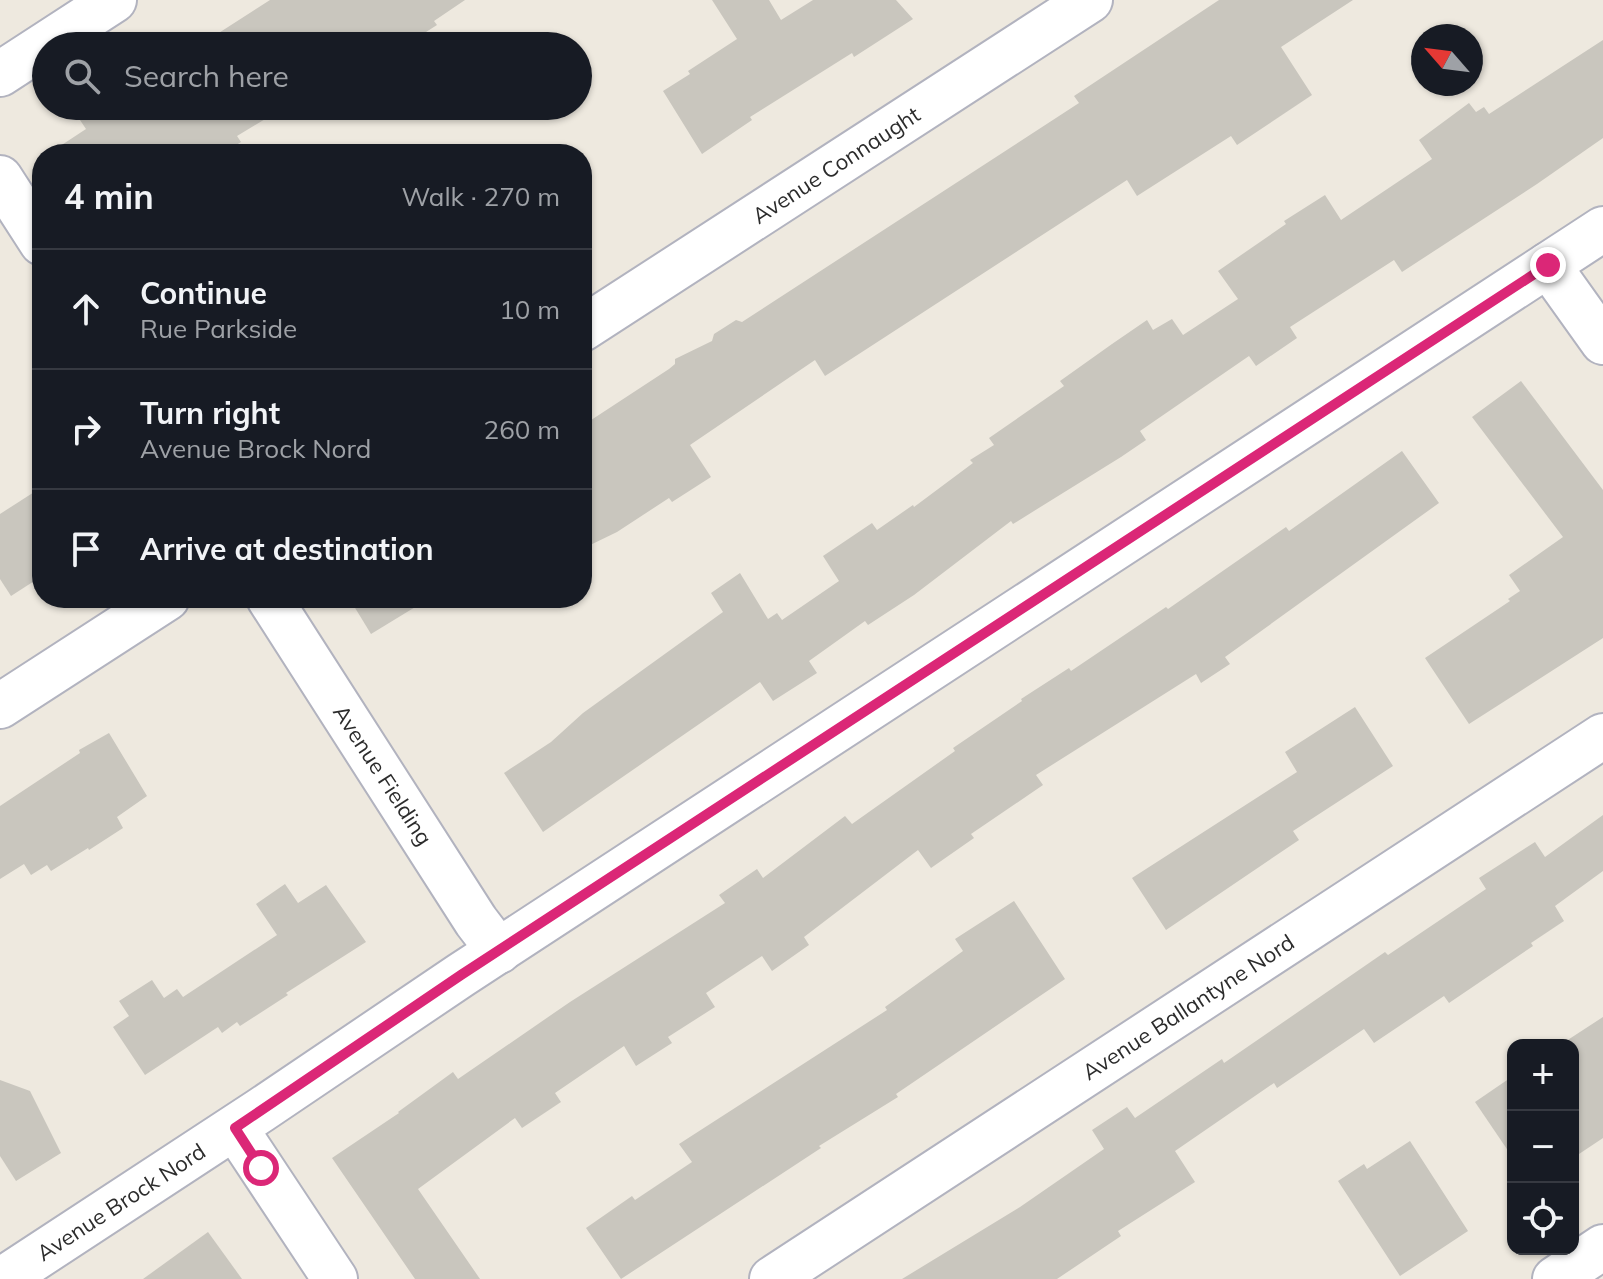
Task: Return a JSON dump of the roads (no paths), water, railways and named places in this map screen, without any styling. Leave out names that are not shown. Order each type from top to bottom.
[{"type":"street","points":[[65,32],[114,0]]},
{"type":"street","name":"Avenue Connaught","points":[[592,323],[1090,0]]},
{"type":"street","points":[[0,74],[32,53]]},
{"type":"street","points":[[0,178],[32,228]]},
{"type":"street","name":"Avenue Brock Nord","points":[[3,1279],[1603,229]]},
{"type":"street","points":[[1548,265],[1603,342]]},
{"type":"street","points":[[0,706],[152,608]]},
{"type":"street","name":"Avenue Fielding","points":[[275,608],[476,921],[499,951]]},
{"type":"street","name":"Avenue Ballantyne Nord","points":[[772,1279],[1603,736]]},
{"type":"street","points":[[235,1128],[335,1279]]},
{"type":"street","points":[[1555,1279],[1603,1247]]}]
